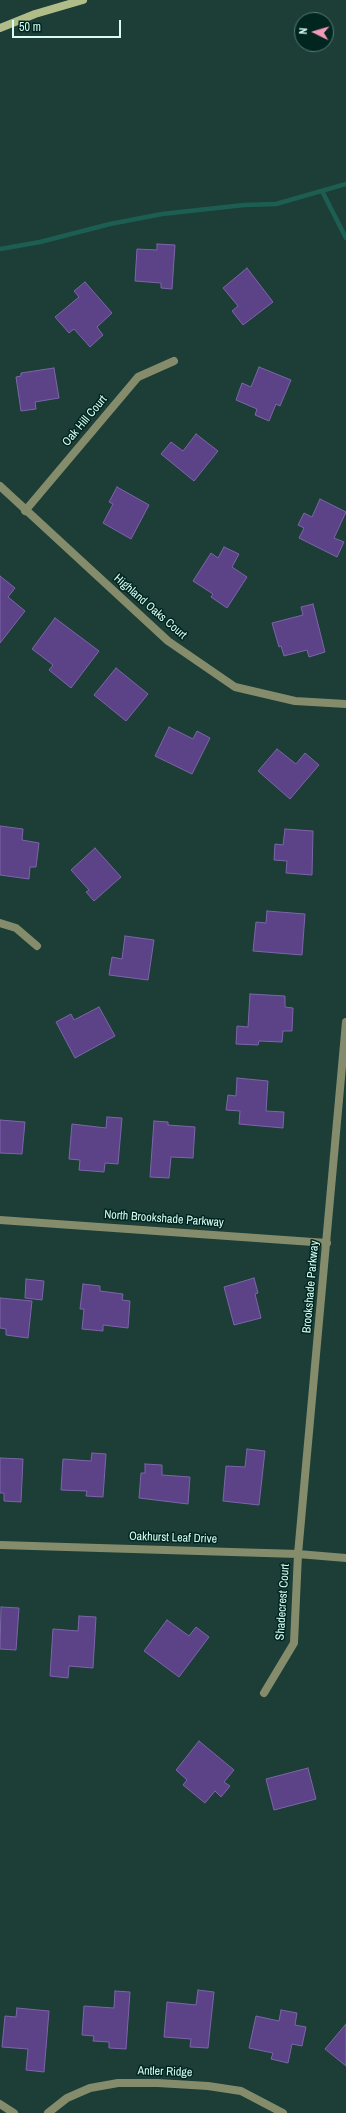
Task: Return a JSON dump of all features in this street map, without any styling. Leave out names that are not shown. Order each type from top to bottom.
[{"type":"street","points":[[0,28],[35,14],[83,0]]},
{"type":"street","name":"Oak Hill Court","points":[[25,511],[138,377],[174,362]]},
{"type":"street","name":"Highland Oaks Court","points":[[0,486],[25,511],[168,641],[235,687],[295,702],[346,704]]},
{"type":"street","points":[[0,923],[16,928],[37,946]]},
{"type":"street","name":"Brookshade Parkway","points":[[298,1554],[346,1022]]},
{"type":"street","name":"North Brookshade Parkway","points":[[0,1220],[327,1243]]},
{"type":"street","name":"Oakhurst Leaf Drive","points":[[0,1545],[298,1554],[346,1558]]},
{"type":"street","name":"Shadecrest Court","points":[[264,1693],[294,1643],[298,1554]]},
{"type":"street","name":"Antler Ridge","points":[[48,2113],[67,2098],[90,2088],[118,2083],[158,2083],[208,2086],[240,2091],[283,2113]]},
{"type":"street","points":[[0,2104],[14,2113]]},
{"type":"building","points":[[157,244],[175,245],[172,289],[161,288],[161,283],[135,281],[137,249],[157,250]]},
{"type":"building","points":[[247,268],[273,302],[243,325],[232,311],[238,306],[223,288]]},
{"type":"building","points":[[85,282],[112,313],[97,327],[103,335],[90,347],[74,329],[69,333],[55,317],[79,297],[74,291]]},
{"type":"building","points":[[259,367],[291,380],[280,406],[276,404],[269,421],[255,415],[257,409],[236,400],[242,383],[251,387]]},
{"type":"building","points":[[54,368],[59,398],[35,402],[36,409],[21,411],[16,377],[21,376],[21,373]]},
{"type":"building","points":[[196,434],[218,451],[194,481],[161,454],[171,442],[183,451]]},
{"type":"building","points":[[117,487],[149,505],[131,539],[103,523],[113,504],[109,502]]},
{"type":"building","points":[[320,499],[346,512],[334,538],[344,542],[337,557],[299,538],[304,528],[298,525],[304,513],[312,517]]},
{"type":"building","points":[[224,547],[239,554],[232,567],[247,577],[227,608],[211,597],[213,594],[193,581],[211,553],[218,558]]},
{"type":"building","points":[[0,576],[15,588],[8,597],[25,611],[0,643]]},
{"type":"building","points":[[313,604],[325,652],[309,657],[307,650],[284,656],[281,646],[279,647],[272,623],[303,615],[301,607]]},
{"type":"building","points":[[55,618],[99,651],[71,688],[49,670],[53,665],[32,649]]},
{"type":"building","points":[[116,668],[148,694],[126,721],[94,695]]},
{"type":"building","points":[[169,727],[193,739],[197,731],[210,738],[192,774],[155,756]]},
{"type":"building","points":[[277,749],[296,764],[305,753],[319,765],[290,799],[258,771]]},
{"type":"building","points":[[0,826],[23,829],[22,840],[39,843],[36,867],[30,867],[29,879],[0,875]]},
{"type":"building","points":[[285,829],[313,831],[312,875],[286,873],[287,861],[274,860],[275,844],[283,845]]},
{"type":"building","points":[[95,848],[121,877],[94,901],[86,892],[89,890],[71,870]]},
{"type":"building","points":[[267,911],[305,914],[302,955],[253,951],[256,922],[266,923]]},
{"type":"building","points":[[125,936],[154,940],[148,980],[109,975],[112,957],[122,959]]},
{"type":"building","points":[[250,994],[285,996],[285,1007],[293,1008],[292,1031],[283,1031],[282,1042],[259,1041],[258,1045],[236,1044],[237,1026],[248,1027]]},
{"type":"building","points":[[99,1007],[115,1036],[75,1058],[56,1022],[71,1014],[74,1020]]},
{"type":"building","points":[[237,1078],[268,1081],[266,1111],[284,1112],[283,1128],[239,1124],[240,1111],[226,1110],[228,1095],[236,1096]]},
{"type":"building","points":[[107,1117],[122,1118],[118,1164],[105,1163],[104,1172],[79,1170],[80,1160],[69,1159],[72,1124],[106,1128]]},
{"type":"building","points":[[0,1120],[25,1122],[22,1154],[0,1153]]},
{"type":"building","points":[[154,1121],[168,1122],[168,1125],[195,1127],[193,1158],[171,1157],[169,1178],[150,1177]]},
{"type":"building","points":[[254,1278],[258,1293],[255,1294],[261,1318],[234,1325],[224,1287]]},
{"type":"building","points":[[26,1279],[44,1281],[42,1300],[25,1298]]},
{"type":"building","points":[[83,1284],[100,1286],[100,1291],[123,1294],[122,1300],[130,1301],[128,1328],[103,1325],[103,1331],[82,1329],[84,1309],[80,1309]]},
{"type":"building","points":[[0,1298],[32,1301],[28,1338],[6,1335],[6,1329],[0,1328]]},
{"type":"building","points":[[247,1449],[265,1451],[259,1505],[223,1501],[226,1466],[245,1467]]},
{"type":"building","points":[[92,1453],[106,1454],[103,1497],[86,1496],[87,1491],[61,1490],[63,1459],[91,1461]]},
{"type":"building","points":[[0,1458],[23,1459],[21,1502],[4,1501],[4,1493],[0,1493]]},
{"type":"building","points":[[145,1464],[162,1465],[162,1475],[190,1477],[188,1504],[139,1498],[141,1473],[145,1473]]},
{"type":"building","points":[[1,1607],[19,1608],[16,1650],[0,1649]]},
{"type":"building","points":[[79,1616],[96,1617],[93,1668],[69,1666],[68,1678],[50,1676],[53,1629],[78,1631]]},
{"type":"building","points":[[167,1620],[189,1636],[196,1627],[209,1637],[179,1677],[144,1651]]},
{"type":"building","points":[[199,1741],[234,1770],[224,1782],[230,1786],[221,1797],[215,1791],[205,1803],[183,1785],[187,1780],[176,1770]]},
{"type":"building","points":[[308,1768],[316,1799],[274,1810],[266,1779]]},
{"type":"building","points":[[198,1990],[214,1992],[208,2048],[190,2047],[191,2039],[164,2037],[167,2002],[196,2005]]},
{"type":"building","points":[[115,1991],[130,1992],[126,2049],[109,2048],[109,2042],[93,2041],[94,2036],[82,2035],[84,2006],[114,2008]]},
{"type":"building","points":[[17,2008],[49,2011],[44,2072],[26,2070],[28,2049],[2,2047],[5,2016],[16,2017]]},
{"type":"building","points":[[281,2010],[297,2013],[295,2025],[306,2027],[302,2046],[292,2044],[288,2063],[271,2059],[273,2053],[249,2048],[256,2016],[279,2021]]},
{"type":"building","points":[[346,2024],[346,2066],[325,2049]]},
{"type":"waterway","points":[[0,249],[40,242],[110,224],[162,214],[244,205],[276,204],[346,184]]},
{"type":"waterway","points":[[322,191],[346,238]]}]
